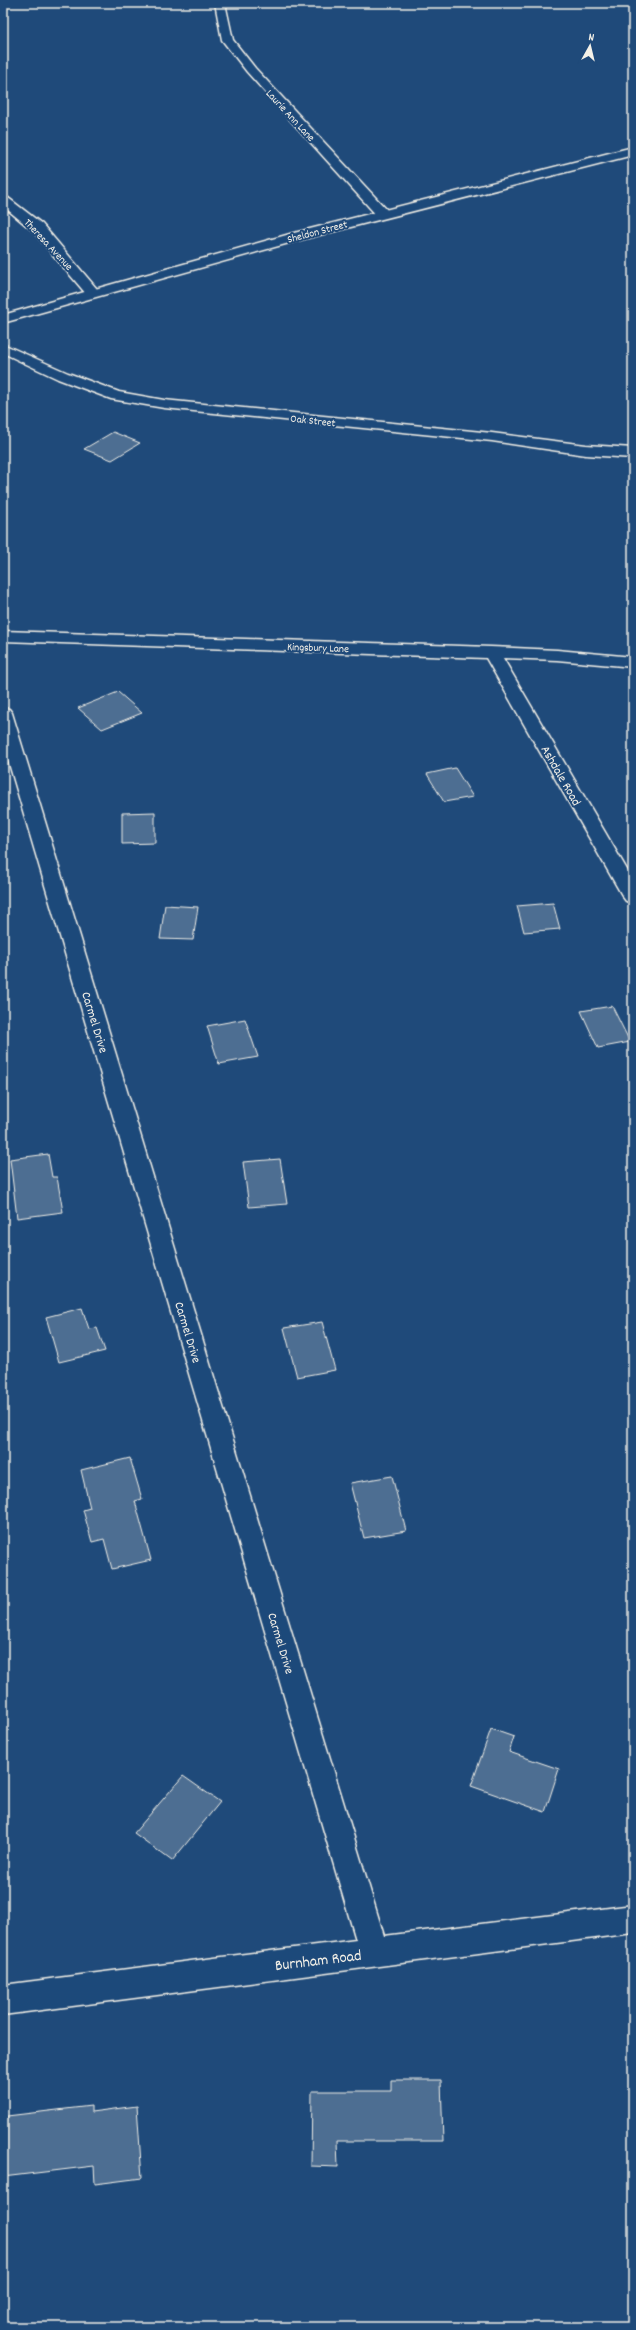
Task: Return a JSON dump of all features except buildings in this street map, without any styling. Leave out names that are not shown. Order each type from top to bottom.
[{"type":"street","name":"Laurie Ann Lane","points":[[220,3],[228,40],[251,70],[383,214]]},
{"type":"street","name":"Sheldon Street","points":[[3,319],[92,292],[383,214],[633,151]]},
{"type":"street","name":"Theresa Avenue","points":[[3,200],[37,227],[92,292]]},
{"type":"street","name":"Oak Street","points":[[3,348],[63,376],[116,396],[157,403],[492,437],[586,450],[633,453]]},
{"type":"street","name":"Kingsbury Lane","points":[[3,636],[491,652],[557,655],[633,662]]},
{"type":"street","name":"Ashdale Road","points":[[491,652],[633,897]]},
{"type":"street","name":"Carmel Drive","points":[[3,713],[374,1951]]},
{"type":"street","name":"Burnham Road","points":[[3,2000],[374,1951],[633,1919]]}]
